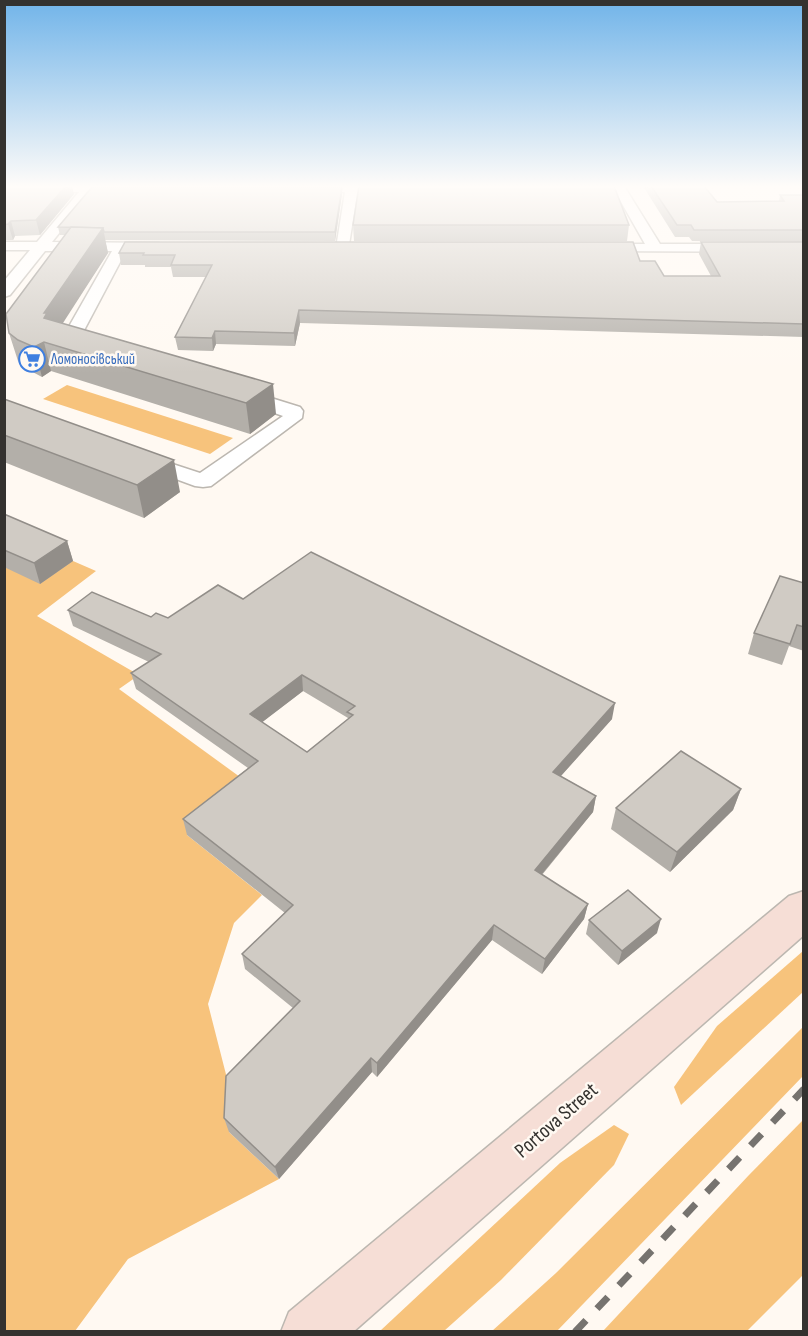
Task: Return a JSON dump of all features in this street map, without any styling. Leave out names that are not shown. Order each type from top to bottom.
[{"type":"main road","name":"Portova Street","points":[[309,1332],[804,909]]},
{"type":"street","points":[[4,292],[38,248]]},
{"type":"street","points":[[115,357],[81,347],[72,337],[120,248]]},
{"type":"street","points":[[126,454],[203,481],[292,418],[293,411],[226,390]]},
{"type":"shaded area","points":[[67,385],[233,438],[210,454],[43,399]]},
{"type":"shaded area","points":[[4,531],[96,571],[37,616],[139,675],[119,689],[251,785],[187,835],[262,895],[234,923],[208,1004],[230,1090],[229,1132],[279,1179],[128,1259],[75,1331],[5,1331]]},
{"type":"shaded area","points":[[803,951],[803,992],[681,1105],[674,1087],[717,1026]]},
{"type":"shaded area","points":[[803,1027],[803,1076],[557,1331],[492,1331],[556,1273]]},
{"type":"shaded area","points":[[803,1120],[803,1275],[747,1331],[603,1331],[749,1175]]},
{"type":"shaded area","points":[[614,1125],[629,1134],[614,1165],[501,1280],[444,1331],[380,1331],[560,1163]]},
{"type":"building","points":[[55,248],[89,248],[44,313],[47,313],[44,318],[273,384],[246,403],[44,342],[34,347],[9,333],[6,314]]},
{"type":"building","points":[[122,248],[635,248],[640,261],[655,261],[664,276],[720,276],[705,248],[804,248],[804,324],[299,310],[294,333],[215,331],[212,338],[175,337],[212,265],[171,265],[175,255],[119,253]]},
{"type":"building","points":[[4,399],[174,460],[137,485],[4,435]]},
{"type":"building","points":[[4,514],[67,541],[34,563],[4,550]]},
{"type":"building","points":[[311,552],[615,703],[553,772],[596,796],[535,870],[588,904],[545,959],[494,925],[377,1063],[371,1058],[275,1167],[224,1118],[226,1076],[300,1001],[242,954],[293,905],[183,819],[258,761],[131,673],[161,654],[68,610],[92,592],[151,617],[156,613],[168,618],[218,585],[243,599]],"holes":[[[302,675],[355,706],[347,712],[353,715],[307,752],[250,714]]]},
{"type":"building","points":[[780,576],[804,583],[804,627],[797,625],[790,644],[754,633]]},
{"type":"building","points":[[681,751],[741,789],[677,852],[616,808]]},
{"type":"building","points":[[628,890],[661,919],[622,951],[589,920]]},
{"type":"railway","points":[[575,1332],[804,1089]]},
{"type":"place","name":"Ломоносівський","points":[[32,359]]}]
